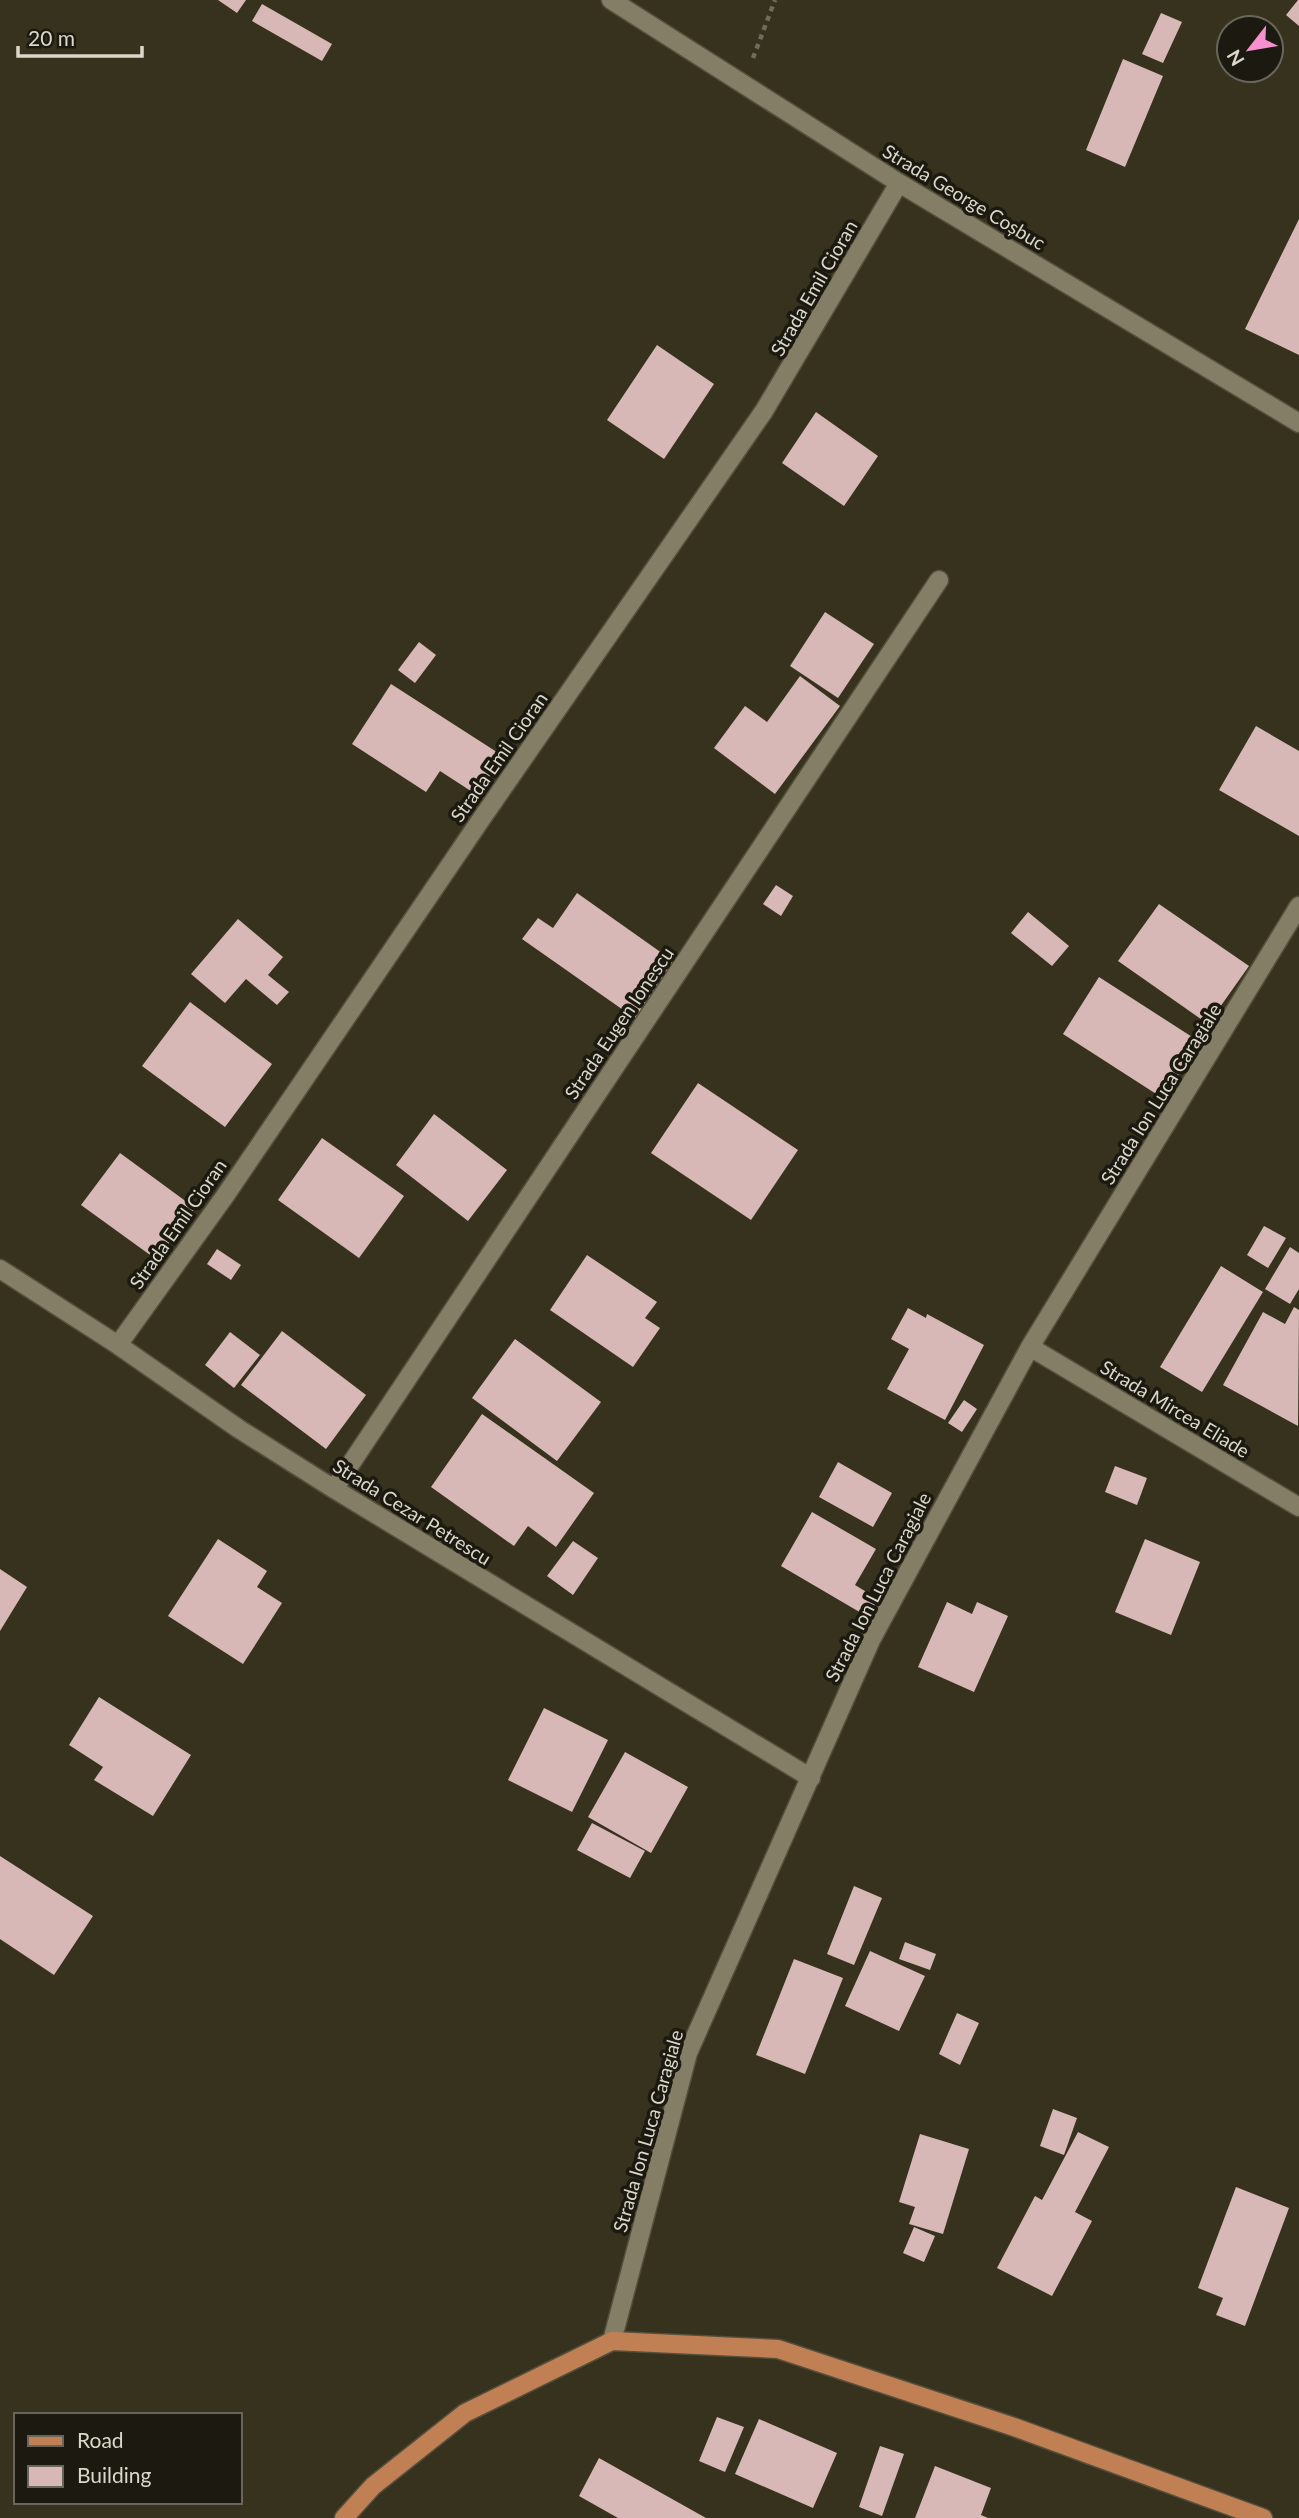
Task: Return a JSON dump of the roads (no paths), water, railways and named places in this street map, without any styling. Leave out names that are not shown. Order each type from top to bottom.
[{"type":"main road","points":[[344,2518],[373,2486],[465,2413],[612,2341],[778,2348],[1014,2427],[1263,2518]]},
{"type":"street","name":"Strada George Coșbuc","points":[[611,0],[899,183],[1299,423]]},
{"type":"street","name":"Strada Emil Cioran","points":[[118,1345],[232,1185],[764,411],[899,183]]},
{"type":"street","name":"Strada Eugen Ionescu","points":[[334,1489],[939,580]]},
{"type":"street","name":"Strada Ion Luca Caragiale","points":[[612,2341],[688,2053],[871,1640],[1030,1347],[1299,906]]},
{"type":"street","name":"Strada Cezar Petrescu","points":[[0,1269],[118,1345],[239,1429],[334,1489],[811,1778]]},
{"type":"street","name":"Strada Mircea Eliade","points":[[1030,1347],[1299,1507]]}]
